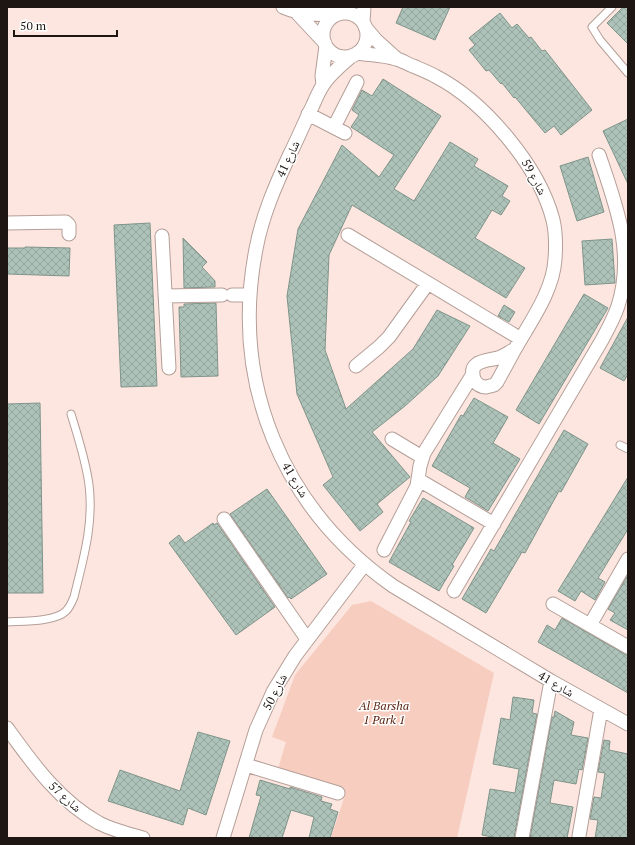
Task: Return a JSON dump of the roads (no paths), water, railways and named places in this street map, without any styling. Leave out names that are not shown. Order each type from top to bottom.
[{"type":"street","points":[[283,7],[297,13],[310,15],[343,12],[354,15],[364,24]]},
{"type":"street","points":[[297,13],[333,54],[348,57],[361,50],[366,41],[367,36],[364,24],[364,7]]},
{"type":"street","points":[[326,45],[323,38],[324,28],[330,20],[343,12]]},
{"type":"street","name":"شارع 59","points":[[364,24],[376,40],[396,58],[436,76],[473,103],[489,118],[519,152],[532,171],[547,202],[553,221],[556,241],[555,261],[551,280],[544,298],[501,376],[494,385],[486,387],[480,385],[475,381],[473,374]]},
{"type":"street","name":"شارع 41","points":[[323,85],[322,76],[326,45]]},
{"type":"street","name":"شارع 59","points":[[355,54],[396,58]]},
{"type":"street","name":"شارع 41","points":[[355,54],[337,69],[323,85],[308,114],[270,200],[256,247],[249,295],[249,329],[252,364],[261,404],[277,449],[296,483],[314,509],[340,541],[364,565],[393,586],[551,681],[628,724]]},
{"type":"street","points":[[308,114],[340,130],[357,82]]},
{"type":"street","points":[[454,591],[602,340],[618,307],[623,289],[625,271],[624,234],[599,154]]},
{"type":"street","points":[[7,223],[66,222],[69,225],[70,234]]},
{"type":"street","points":[[348,235],[428,283],[518,344],[497,358],[481,361],[475,366],[473,374],[422,458],[417,486],[384,550]]},
{"type":"street","points":[[162,236],[169,368]]},
{"type":"street","points":[[356,366],[390,337],[428,283]]},
{"type":"street","points":[[165,296],[249,295]]},
{"type":"street","points":[[392,439],[422,458]]},
{"type":"street","points":[[419,480],[494,524]]},
{"type":"street","points":[[224,519],[307,639]]},
{"type":"street","points":[[590,625],[628,559]]},
{"type":"street","name":"شارع 50","points":[[223,838],[256,730],[273,692],[307,639],[364,565]]},
{"type":"street","points":[[553,604],[628,647]]},
{"type":"street","points":[[522,838],[551,681]]},
{"type":"street","points":[[579,836],[601,709]]},
{"type":"street","name":"شارع 57","points":[[7,728],[39,772],[67,801],[100,823],[115,830],[143,838]]},
{"type":"street","points":[[246,765],[338,793]]},
{"type":"lane","points":[[612,7],[592,27],[600,40],[628,73]]},
{"type":"lane","points":[[7,622],[60,616],[71,605],[74,597],[89,532],[90,501],[86,470],[71,414]]},
{"type":"lane","points":[[620,445],[628,449]]},
{"type":"park label","name":"Al Barsha 1 Park 1","points":[[384,713]]}]
